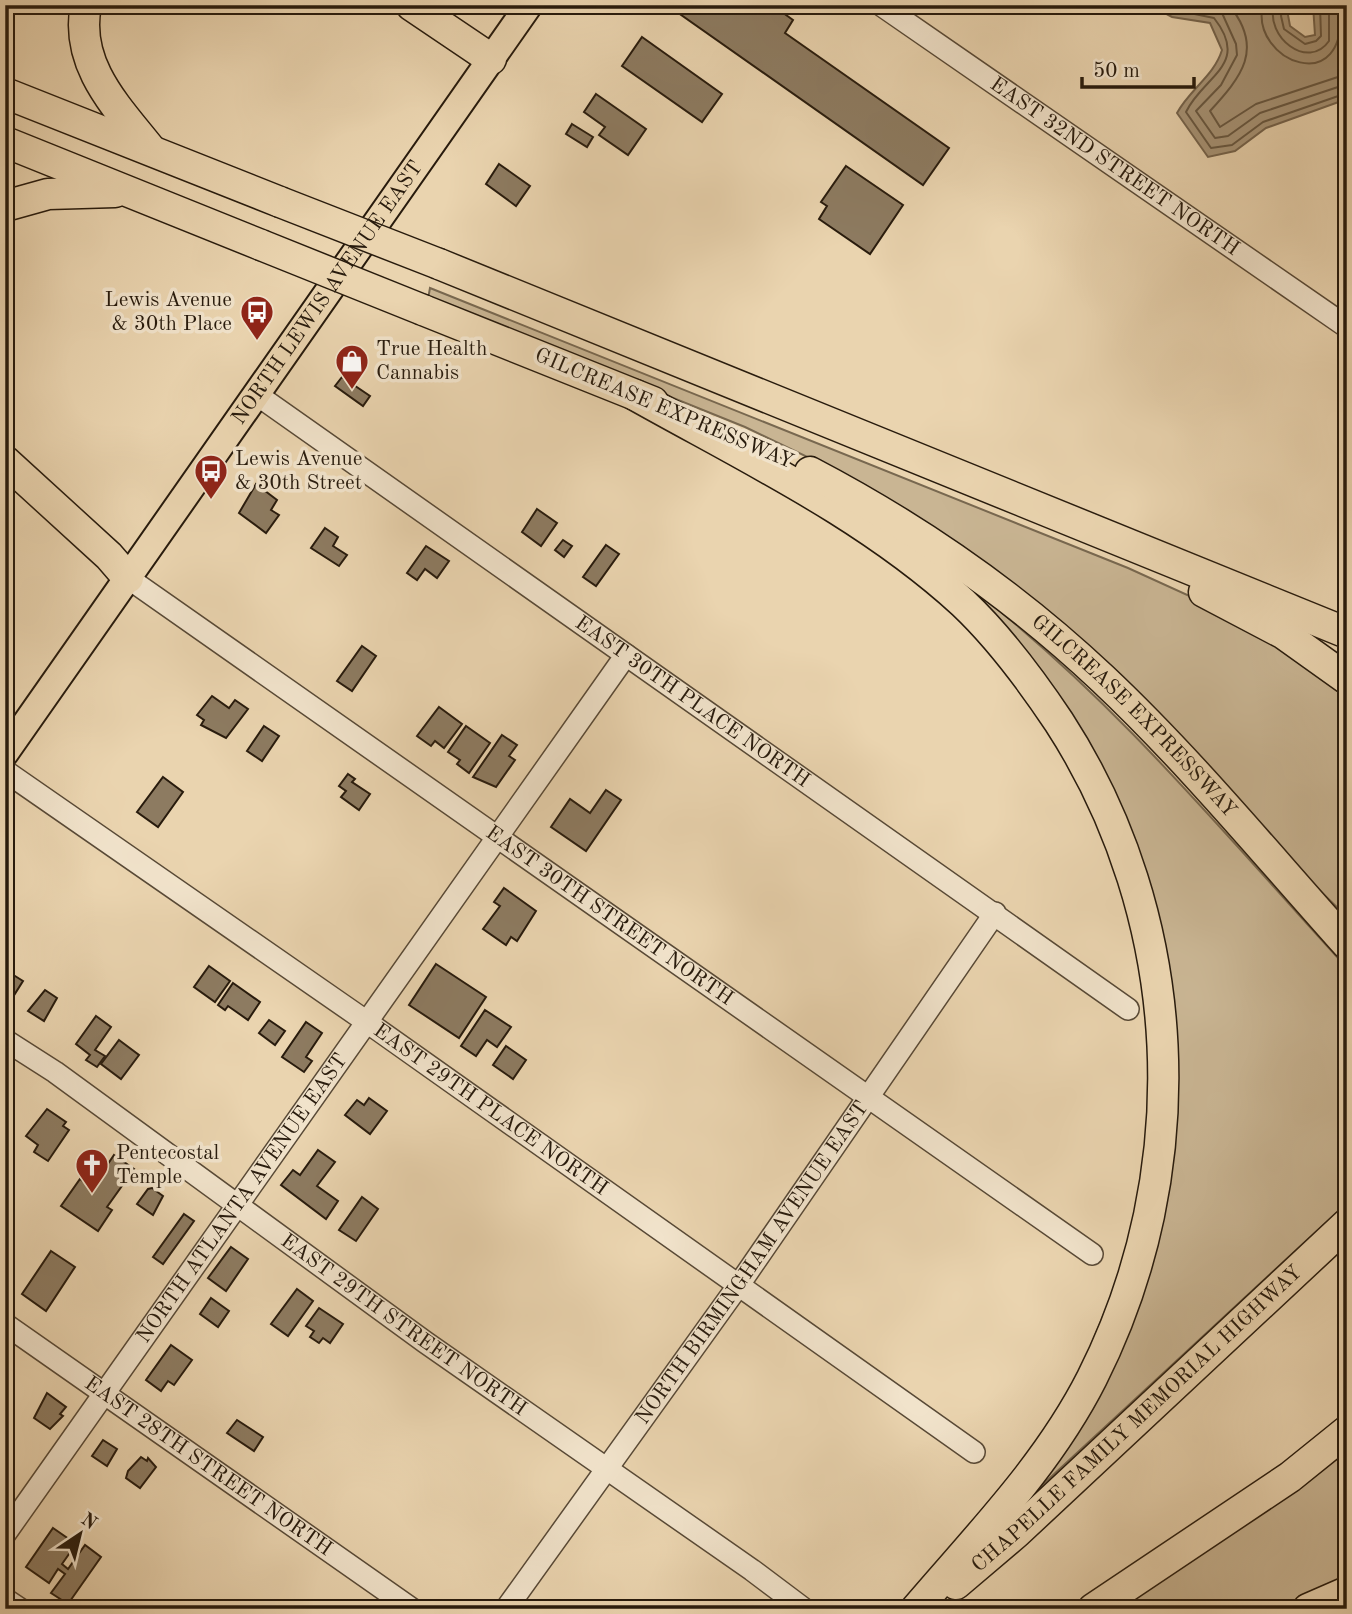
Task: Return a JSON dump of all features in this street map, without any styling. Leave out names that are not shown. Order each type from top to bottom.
[{"type":"highway","points":[[86,5],[84,34],[93,72],[104,92],[154,153]]},
{"type":"highway","points":[[411,5],[491,59]]},
{"type":"highway","points":[[432,5],[491,59]]},
{"type":"highway","points":[[5,93],[439,264],[1347,633]]},
{"type":"highway","name":"GILCREASE EXPRESSWAY","points":[[5,142],[736,436],[837,486],[920,535],[1010,599],[1103,679],[1145,720],[1347,944]]},
{"type":"highway","points":[[5,206],[48,194],[132,192]]},
{"type":"highway","points":[[635,394],[878,536],[965,605],[1019,665],[1071,740],[1111,817],[1142,905],[1160,1002],[1164,1091],[1157,1172],[1138,1263],[1107,1346],[1051,1446],[1029,1477],[916,1609]]},
{"type":"highway","points":[[5,461],[110,556],[128,578]]},
{"type":"highway","points":[[5,477],[103,566],[128,578]]},
{"type":"highway","points":[[1047,509],[1284,634],[1347,680]]},
{"type":"highway","points":[[1134,545],[1347,623]]},
{"type":"highway","name":"CHAPELLE FAMILY MEMORIAL HIGHWAY","points":[[925,1609],[1006,1542],[1347,1224]]},
{"type":"highway","points":[[1228,1334],[1347,1244]]},
{"type":"highway","points":[[1093,1609],[1290,1477],[1347,1431]]},
{"type":"highway","points":[[1308,1609],[1347,1592]]},
{"type":"highway","points":[[1322,1609],[1347,1600]]},
{"type":"main road","name":"NORTH LEWIS AVENUE EAST","points":[[5,753],[529,5]]},
{"type":"street","name":"EAST 32ND STREET NORTH","points":[[881,5],[1347,327]]},
{"type":"street","name":"EAST 30TH PLACE NORTH","points":[[256,394],[1128,1009]]},
{"type":"street","name":"EAST 30TH STREET NORTH","points":[[128,578],[1092,1254]]},
{"type":"street","name":"NORTH ATLANTA AVENUE EAST","points":[[5,1534],[239,1207],[626,655]]},
{"type":"street","name":"EAST 29TH PLACE NORTH","points":[[5,771],[368,1021],[974,1452]]},
{"type":"street","name":"NORTH BIRMINGHAM AVENUE EAST","points":[[506,1609],[738,1286],[995,913]]},
{"type":"street","name":"EAST 29TH STREET NORTH","points":[[5,1040],[55,1072],[425,1342],[804,1609]]},
{"type":"street","name":"EAST 28TH STREET NORTH","points":[[5,1324],[412,1609]]},
{"type":"street","points":[[5,1598],[20,1609]]},
{"type":"shaded area","points":[[430,288],[1128,568],[1249,623],[1347,692],[1347,917],[1278,850],[1204,769],[818,462],[745,427],[428,299]]},
{"type":"shaded area","points":[[976,592],[1077,679],[1124,725],[1347,968],[1347,1203],[1038,1489],[1033,1486],[1169,1156],[1134,855],[971,599]]},
{"type":"shaded area","points":[[1347,1451],[1347,1578],[1280,1609],[1110,1609]]},
{"type":"water","points":[[1160,5],[1291,5],[1288,15],[1290,26],[1305,37],[1315,35],[1313,5],[1347,5],[1347,99],[1266,128],[1235,151],[1208,157],[1177,113],[1208,75],[1222,50],[1210,23],[1172,17],[1161,11]]},
{"type":"building","points":[[667,5],[772,5],[793,20],[785,33],[949,148],[923,185]]},
{"type":"building","points":[[642,37],[722,94],[702,122],[622,66]]},
{"type":"building","points":[[596,94],[646,129],[628,155],[599,135],[605,127],[584,112]]},
{"type":"building","points":[[572,124],[593,137],[587,147],[566,134]]},
{"type":"building","points":[[499,164],[530,186],[516,206],[486,184]]},
{"type":"building","points":[[846,166],[903,205],[870,254],[819,219],[827,206],[821,202]]},
{"type":"building","name":"True Health Cannabis","points":[[342,377],[370,396],[363,406],[335,386]]},
{"type":"building","points":[[256,484],[277,500],[271,510],[279,515],[266,533],[239,513]]},
{"type":"building","points":[[537,509],[557,523],[541,546],[522,532]]},
{"type":"building","points":[[325,528],[338,537],[333,546],[347,555],[339,566],[311,548]]},
{"type":"building","points":[[563,540],[572,546],[564,557],[555,550]]},
{"type":"building","points":[[606,545],[619,554],[596,586],[583,577]]},
{"type":"building","points":[[426,546],[449,561],[437,578],[425,569],[417,580],[407,573]]},
{"type":"building","points":[[362,646],[376,656],[352,691],[337,681]]},
{"type":"building","points":[[212,696],[229,708],[235,700],[248,709],[226,738],[201,725],[204,720],[197,715]]},
{"type":"building","points":[[439,707],[462,724],[444,748],[435,741],[431,746],[417,736]]},
{"type":"building","points":[[264,726],[279,736],[262,761],[247,751]]},
{"type":"building","points":[[466,726],[490,743],[469,773],[457,764],[460,760],[448,752]]},
{"type":"building","points":[[502,735],[517,745],[509,756],[515,760],[496,787],[473,777]]},
{"type":"building","points":[[348,774],[355,779],[352,782],[370,794],[359,810],[341,797],[346,791],[339,786]]},
{"type":"building","points":[[163,777],[183,792],[158,827],[137,812]]},
{"type":"building","points":[[606,790],[621,800],[586,851],[551,827],[570,799],[590,813]]},
{"type":"building","points":[[504,888],[536,911],[517,941],[511,937],[506,945],[483,929],[500,906],[494,902]]},
{"type":"building","points":[[436,964],[486,997],[459,1038],[409,1005]]},
{"type":"building","points":[[209,966],[230,981],[215,1002],[194,987]]},
{"type":"building","points":[[7,971],[23,981],[11,1000],[5,996]]},
{"type":"building","points":[[233,983],[260,1002],[248,1020],[228,1006],[225,1010],[218,1005]]},
{"type":"building","points":[[45,990],[57,998],[44,1021],[28,1011]]},
{"type":"building","points":[[485,1010],[511,1027],[497,1047],[487,1040],[476,1056],[461,1046]]},
{"type":"building","points":[[96,1016],[111,1027],[95,1050],[105,1056],[97,1067],[86,1060],[90,1055],[76,1044]]},
{"type":"building","points":[[269,1020],[285,1031],[275,1045],[259,1033]]},
{"type":"building","points":[[306,1022],[322,1033],[306,1057],[312,1061],[304,1072],[282,1057]]},
{"type":"building","points":[[119,1040],[139,1055],[121,1079],[101,1064]]},
{"type":"building","points":[[506,1046],[526,1060],[513,1079],[493,1065]]},
{"type":"building","points":[[369,1098],[387,1111],[370,1134],[345,1115],[357,1100],[364,1105]]},
{"type":"building","points":[[47,1109],[66,1122],[63,1126],[69,1130],[48,1161],[34,1152],[38,1145],[26,1136]]},
{"type":"building","points":[[318,1150],[335,1162],[317,1186],[338,1201],[326,1219],[281,1185],[293,1170],[300,1175]]},
{"type":"building","name":"Pentecostal Temple","points":[[114,1155],[134,1169],[107,1207],[112,1210],[98,1231],[61,1206],[80,1179],[87,1184],[92,1177],[97,1180]]},
{"type":"building","points":[[152,1188],[163,1196],[153,1215],[137,1204],[148,1189]]},
{"type":"building","points":[[362,1197],[378,1209],[356,1241],[339,1230]]},
{"type":"building","points":[[184,1214],[194,1221],[163,1264],[153,1257]]},
{"type":"building","points":[[231,1247],[248,1259],[226,1291],[208,1278]]},
{"type":"building","points":[[51,1251],[75,1267],[46,1311],[22,1294]]},
{"type":"building","points":[[297,1289],[313,1301],[288,1336],[271,1324]]},
{"type":"building","points":[[211,1298],[229,1311],[218,1327],[200,1314]]},
{"type":"building","points":[[319,1308],[343,1324],[330,1343],[323,1338],[319,1343],[310,1337],[314,1331],[306,1326]]},
{"type":"building","points":[[171,1345],[192,1360],[174,1385],[168,1381],[161,1391],[146,1380]]},
{"type":"building","points":[[47,1393],[66,1407],[60,1414],[63,1416],[50,1429],[34,1418]]},
{"type":"building","points":[[237,1420],[263,1437],[254,1451],[227,1433]]},
{"type":"building","points":[[103,1440],[117,1449],[107,1466],[92,1456]]},
{"type":"building","points":[[141,1457],[147,1461],[148,1458],[156,1467],[140,1488],[126,1478],[128,1471]]},
{"type":"building","points":[[53,1528],[76,1544],[62,1564],[68,1569],[85,1545],[101,1557],[68,1604],[51,1593],[65,1574],[58,1569],[49,1583],[26,1567]]},
{"type":"place","name":"Lewis Avenue & 30th Place","points":[[257,342]]},
{"type":"place","name":"True Health Cannabis","points":[[352,391]]},
{"type":"place","name":"Lewis Avenue & 30th Street","points":[[211,501]]},
{"type":"place","name":"Pentecostal Temple","points":[[92,1195]]}]
